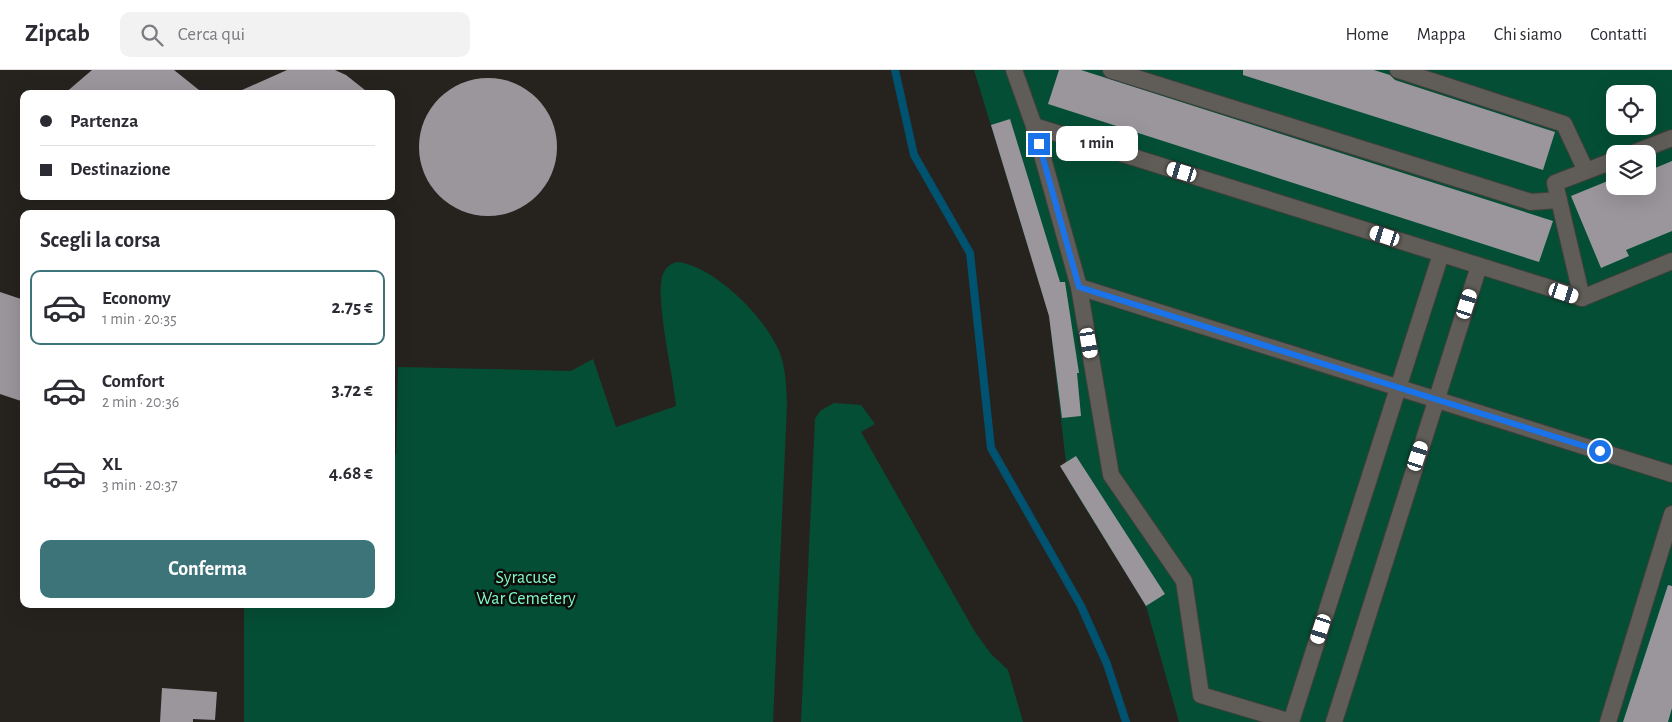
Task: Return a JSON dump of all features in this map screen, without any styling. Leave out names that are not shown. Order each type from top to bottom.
[{"type":"lane","points":[[1014,70],[1034,126],[1079,287],[1111,475],[1184,581],[1201,695],[1291,722],[1441,254]]},
{"type":"lane","points":[[1111,70],[1531,202],[1558,200]]},
{"type":"lane","points":[[1398,70],[1564,124],[1586,171]]},
{"type":"lane","points":[[1034,126],[1582,298],[1672,261]]},
{"type":"lane","points":[[1654,145],[1672,138]]},
{"type":"lane","points":[[1582,298],[1555,184],[1606,163]]},
{"type":"lane","points":[[1334,722],[1479,266]]},
{"type":"lane","points":[[1079,287],[1672,474]]},
{"type":"lane","points":[[1608,722],[1672,514]]},
{"type":"green space","points":[[974,70],[1672,70],[1672,722],[1179,722],[1146,606],[1068,480],[1049,316]]},
{"type":"green space","name":"Syracuse War Cemetery","points":[[677,262],[691,265],[706,272],[736,295],[762,323],[779,351],[783,364],[787,404],[773,722],[244,722],[244,608],[395,608],[395,455],[398,367],[571,371],[593,359],[616,427],[676,406],[661,300],[663,274],[670,265]]},
{"type":"green space","points":[[834,403],[861,405],[875,424],[861,432],[975,632],[991,654],[1008,670],[1023,722],[801,722],[815,419],[820,411]]},
{"type":"building","points":[[92,70],[174,70],[199,90],[69,90]]},
{"type":"building","points":[[287,70],[335,70],[346,75],[365,90],[242,90]]},
{"type":"building","points":[[1059,70],[1081,70],[1553,221],[1539,262],[1048,104]]},
{"type":"building","points":[[1243,70],[1374,70],[1390,75],[1395,80],[1555,132],[1543,170],[1243,75]]},
{"type":"building","points":[[488,78],[514,83],[537,98],[552,121],[557,147],[552,173],[537,196],[514,211],[488,216],[462,211],[439,196],[424,173],[419,147],[424,121],[439,98],[462,83]]},
{"type":"building","points":[[1010,119],[1060,282],[1065,282],[1079,373],[1077,373],[1081,416],[1062,418],[1049,316],[991,125]]},
{"type":"building","points":[[1672,161],[1672,231],[1626,250],[1629,256],[1601,268],[1571,196],[1606,182],[1606,195],[1656,195],[1656,168]]},
{"type":"building","points":[[0,292],[20,299],[20,401],[0,394]]},
{"type":"building","points":[[1076,456],[1165,594],[1146,606],[1060,466]]},
{"type":"building","points":[[1668,585],[1672,586],[1672,708],[1668,722],[1623,722]]},
{"type":"building","points":[[162,688],[217,692],[215,720],[193,719],[193,722],[160,722]]},
{"type":"waterway","points":[[895,70],[914,155],[970,253],[991,448],[1081,606],[1107,664],[1126,722]]},
{"type":"route","points":[[1039,144],[1079,287],[1600,451]]}]
